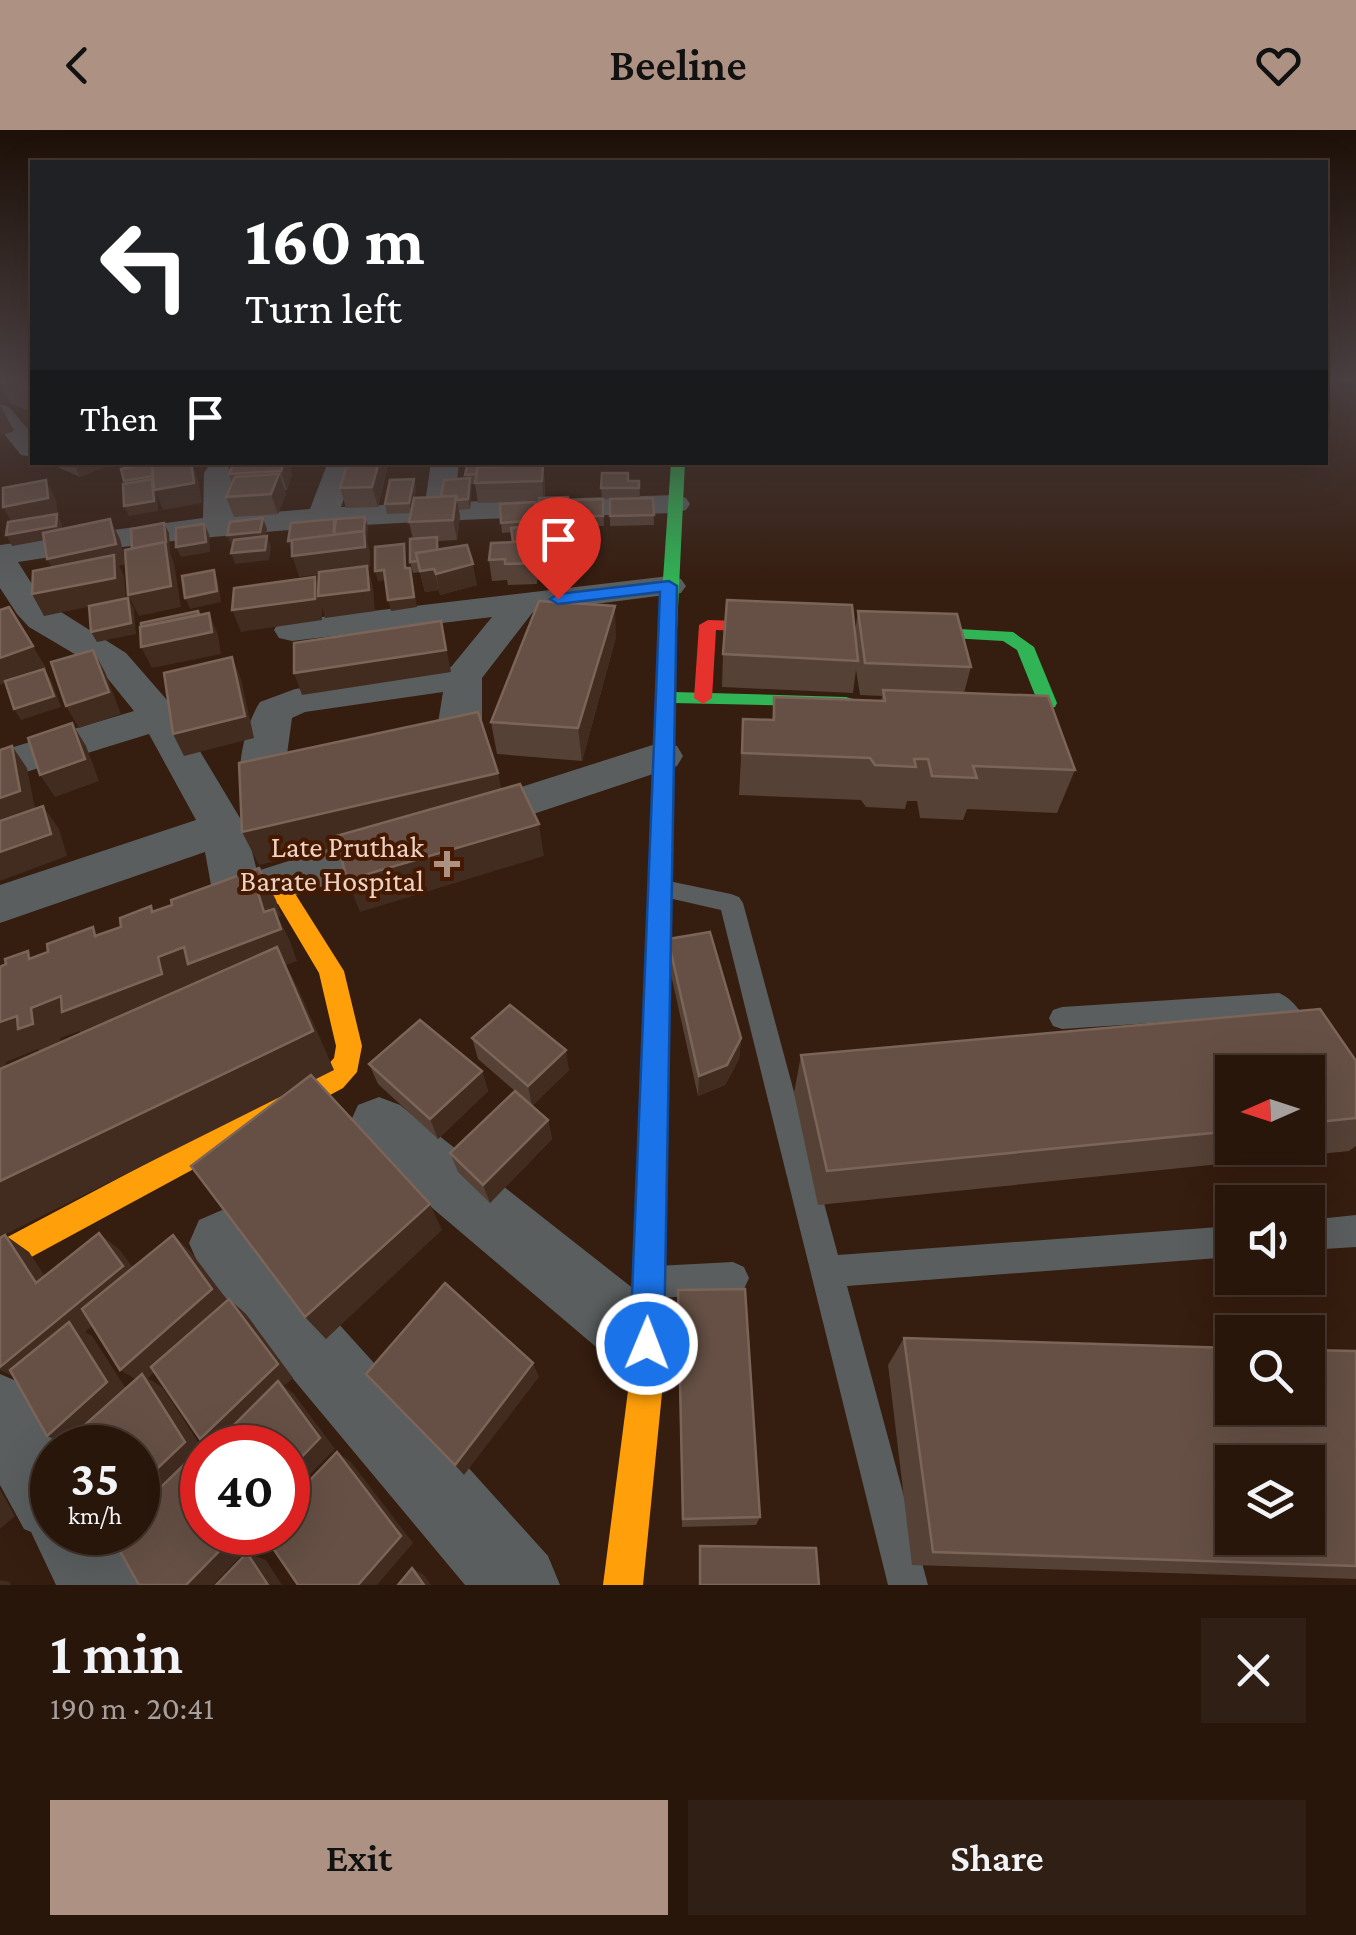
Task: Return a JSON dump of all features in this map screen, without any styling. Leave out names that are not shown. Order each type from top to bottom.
[{"type":"street","points":[[0,460],[30,449]]},
{"type":"street","points":[[321,520],[341,465]]},
{"type":"street","points":[[439,514],[445,465]]},
{"type":"street","points":[[624,1585],[647,1314],[664,697],[678,465]]},
{"type":"street","points":[[218,473],[218,527]]},
{"type":"street","points":[[662,756],[238,896],[223,828],[160,717],[113,661],[42,619],[29,607],[0,558],[112,535],[439,514],[549,492],[674,504]]},
{"type":"street","points":[[292,630],[669,586]]},
{"type":"street","points":[[463,677],[295,700],[274,711],[266,730],[262,789],[454,744],[461,724],[463,677],[522,603]]},
{"type":"street","points":[[703,698],[708,625],[824,628]]},
{"type":"street","points":[[862,630],[1006,636],[1025,647],[1048,703],[1026,709],[950,707]]},
{"type":"street","points":[[664,697],[874,704]]},
{"type":"street","points":[[0,766],[160,717]]},
{"type":"street","points":[[0,904],[223,828]]},
{"type":"street","points":[[0,1258],[333,1078],[347,1064],[349,1046],[331,971],[286,898],[270,894],[180,928]]},
{"type":"street","points":[[378,1124],[647,1314]]},
{"type":"street","points":[[222,1242],[519,1585]]},
{"type":"street","points":[[0,1411],[30,1464]]},
{"type":"street","points":[[83,1555],[101,1585]]},
{"type":"lane","points":[[659,888],[732,903],[908,1585]]},
{"type":"lane","points":[[1062,1018],[1279,1004],[1315,1055]]},
{"type":"lane","points":[[1325,1234],[1356,1231]]},
{"type":"lane","points":[[827,1272],[1215,1242]]},
{"type":"lane","points":[[647,1314],[733,1278]]},
{"type":"building","points":[[153,465],[153,476],[124,481],[121,469]]},
{"type":"building","points":[[191,465],[194,483],[154,490],[152,466]]},
{"type":"building","points":[[233,465],[283,465],[281,471],[229,474]]},
{"type":"building","points":[[347,465],[378,465],[372,487],[340,488]]},
{"type":"building","points":[[467,465],[492,465],[478,467],[476,474],[465,475]]},
{"type":"building","points":[[543,465],[542,481],[475,483],[478,467]]},
{"type":"building","points":[[602,473],[628,473],[628,481],[639,481],[639,488],[601,488]]},
{"type":"building","points":[[279,474],[271,494],[226,497],[235,477]]},
{"type":"building","points":[[470,478],[468,499],[441,497],[444,480]]},
{"type":"building","points":[[152,479],[154,501],[124,506],[123,484]]},
{"type":"building","points":[[414,479],[409,503],[385,504],[390,480]]},
{"type":"building","points":[[46,480],[48,498],[3,507],[3,488]]},
{"type":"building","points":[[456,496],[453,520],[409,522],[414,498]]},
{"type":"building","points":[[568,497],[568,516],[537,517],[539,498]]},
{"type":"building","points":[[653,498],[654,515],[610,516],[610,499]]},
{"type":"building","points":[[603,499],[603,516],[576,516],[576,500]]},
{"type":"building","points":[[535,502],[536,520],[501,523],[500,504]]},
{"type":"building","points":[[57,514],[56,526],[6,535],[8,522]]},
{"type":"building","points":[[365,517],[364,531],[288,541],[291,523],[334,519],[334,533],[336,519]]},
{"type":"building","points":[[263,518],[260,532],[227,535],[230,522]]},
{"type":"building","points":[[110,519],[116,544],[47,559],[43,533]]},
{"type":"building","points":[[164,523],[166,542],[132,549],[131,529]]},
{"type":"building","points":[[204,524],[206,542],[176,547],[176,528]]},
{"type":"building","points":[[546,525],[549,541],[513,542],[511,528]]},
{"type":"building","points":[[592,525],[595,539],[554,540],[553,528]]},
{"type":"building","points":[[364,531],[365,547],[292,556],[292,540]]},
{"type":"building","points":[[267,536],[265,550],[231,553],[234,540]]},
{"type":"building","points":[[437,537],[437,550],[416,553],[418,561],[410,562],[410,539]]},
{"type":"building","points":[[571,540],[571,552],[547,553],[547,558],[535,559],[535,563],[489,560],[491,543]]},
{"type":"building","points":[[165,542],[171,586],[128,595],[125,550]]},
{"type":"building","points":[[404,544],[405,568],[410,568],[414,597],[388,600],[384,570],[375,571],[375,547]]},
{"type":"building","points":[[467,545],[473,564],[436,574],[434,569],[420,571],[416,553]]},
{"type":"building","points":[[114,555],[115,578],[32,594],[33,571]]},
{"type":"building","points":[[367,566],[369,590],[318,596],[319,572]]},
{"type":"building","points":[[214,570],[217,591],[185,598],[182,576]]},
{"type":"building","points":[[315,577],[315,599],[232,610],[234,588]]},
{"type":"building","points":[[128,598],[131,623],[91,632],[89,606]]},
{"type":"building","points":[[727,600],[852,605],[858,661],[723,654]]},
{"type":"building","points":[[539,601],[615,606],[578,728],[491,722]]},
{"type":"building","points":[[9,607],[33,646],[0,658],[0,610]]},
{"type":"building","points":[[198,611],[199,615],[141,627],[141,623]]},
{"type":"building","points":[[858,611],[957,614],[971,667],[865,663]]},
{"type":"building","points":[[209,613],[212,632],[141,647],[140,627]]},
{"type":"building","points":[[441,621],[446,650],[294,673],[294,643]]},
{"type":"building","points":[[93,650],[109,692],[66,706],[51,662]]},
{"type":"building","points":[[232,657],[245,716],[173,734],[164,673]]},
{"type":"building","points":[[44,669],[54,696],[14,709],[5,681]]},
{"type":"building","points":[[883,690],[1048,696],[1075,770],[973,766],[977,778],[932,776],[928,759],[914,759],[916,767],[875,765],[870,758],[742,753],[743,719],[774,720],[774,697],[885,701]]},
{"type":"building","points":[[478,712],[498,773],[242,832],[239,763]]},
{"type":"building","points":[[72,723],[85,759],[40,775],[28,738]]},
{"type":"building","points":[[12,746],[20,791],[0,798],[0,750]]},
{"type":"building","points":[[520,784],[539,824],[347,880],[336,836]]},
{"type":"building","points":[[43,806],[51,834],[0,852],[0,821]]},
{"type":"building","points":[[259,868],[265,883],[256,886],[264,912],[274,909],[281,929],[188,964],[184,947],[158,957],[162,974],[62,1012],[61,996],[31,1008],[33,1024],[18,1029],[17,1016],[0,1022],[0,967],[6,964],[5,959],[28,951],[29,959],[48,952],[47,944],[93,927],[95,936],[121,927],[120,918],[151,906],[152,912],[172,905],[171,900]]},
{"type":"building","points":[[710,932],[741,1038],[727,1065],[699,1076],[668,939]]},
{"type":"building","points":[[277,947],[313,1031],[0,1181],[0,1069]]},
{"type":"building","points":[[510,1005],[566,1050],[528,1086],[472,1038]]},
{"type":"building","points":[[1320,1009],[1356,1061],[1356,1118],[1325,1121],[1325,1055],[1215,1055],[1215,1133],[827,1171],[801,1055]]},
{"type":"building","points":[[420,1020],[482,1071],[430,1119],[369,1064]]},
{"type":"building","points":[[311,1075],[430,1204],[305,1317],[191,1166]]},
{"type":"building","points":[[515,1091],[548,1120],[483,1185],[450,1153]]},
{"type":"building","points":[[99,1233],[123,1266],[0,1367],[0,1238],[5,1235],[36,1283]]},
{"type":"building","points":[[173,1235],[212,1289],[120,1370],[82,1309]]},
{"type":"building","points":[[445,1283],[533,1363],[455,1465],[366,1374]]},
{"type":"building","points":[[745,1289],[760,1517],[683,1519],[678,1290]]},
{"type":"building","points":[[229,1299],[278,1364],[215,1425],[190,1425],[151,1367]]},
{"type":"building","points":[[69,1322],[107,1382],[59,1425],[41,1425],[10,1370]]},
{"type":"building","points":[[904,1338],[1215,1347],[1215,1425],[1325,1425],[1325,1350],[1356,1351],[1356,1566],[933,1552]]},
{"type":"building","points":[[142,1374],[180,1434],[180,1447],[160,1466],[160,1425],[85,1425]]},
{"type":"building","points":[[278,1381],[320,1438],[310,1448],[310,1425],[234,1425]]},
{"type":"building","points":[[337,1452],[401,1536],[358,1585],[298,1585],[278,1555],[310,1555],[310,1480]]},
{"type":"building","points":[[180,1469],[180,1555],[215,1555],[186,1585],[139,1585],[122,1555],[160,1555],[160,1488]]},
{"type":"building","points":[[700,1546],[816,1548],[819,1585],[700,1585]]},
{"type":"building","points":[[248,1555],[268,1585],[216,1585]]},
{"type":"building","points":[[412,1568],[424,1585],[398,1585]]},
{"type":"traffic: fast","points":[[664,703],[678,465]]},
{"type":"traffic: fast","points":[[887,630],[1007,636],[1025,647],[1048,703],[1026,709],[982,708]]},
{"type":"traffic: fast","points":[[664,697],[846,703]]},
{"type":"traffic: slow","points":[[0,1258],[333,1079],[347,1063],[349,1046],[331,971],[286,898],[270,893],[204,919]]},
{"type":"traffic: slow","points":[[623,1585],[646,1383],[654,1087]]},
{"type":"traffic: jam","points":[[703,698],[708,625],[801,628]]},
{"type":"traffic: jam","points":[[654,1087],[664,703]]},
{"type":"place","name":"Late Pruthak Barate Hospital","points":[[447,864]]},
{"type":"route","points":[[558,599],[669,586],[647,1344]]}]
